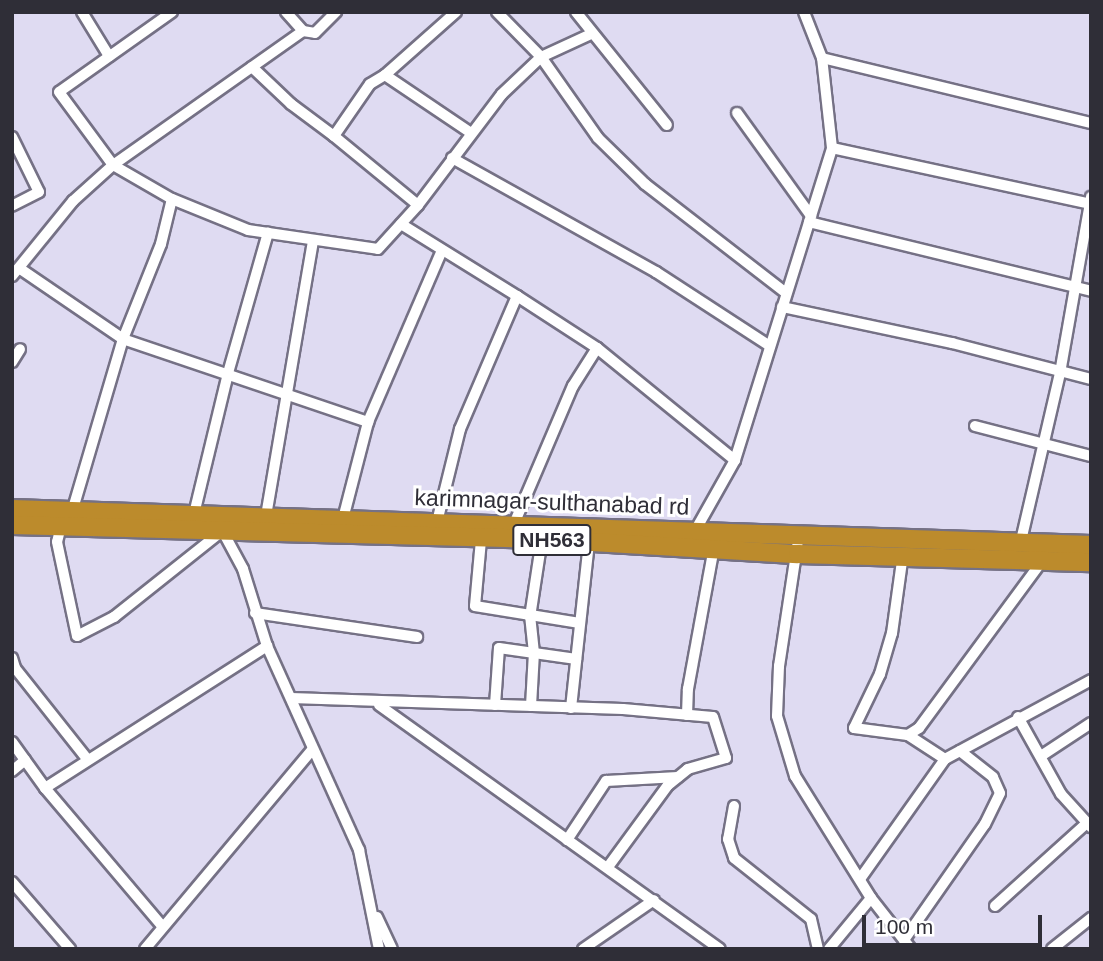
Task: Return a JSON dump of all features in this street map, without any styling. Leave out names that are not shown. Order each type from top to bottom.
[{"type":"highway","name":"karimnagar-sulthanabad rd","points":[[12,509],[66,519],[214,514],[1091,545]]},
{"type":"highway","name":"NH563","points":[[12,525],[66,519],[222,531],[481,540],[542,539],[798,554],[1091,562]]},
{"type":"street","points":[[82,12],[109,56]]},
{"type":"street","points":[[172,12],[59,92],[113,165],[172,199],[248,230],[377,249],[418,205],[502,94],[541,57],[591,34]]},
{"type":"street","points":[[286,12],[303,31],[315,33],[336,12]]},
{"type":"street","points":[[334,136],[370,84],[385,75],[456,12]]},
{"type":"street","points":[[497,12],[541,57],[598,138],[645,184],[786,293]]},
{"type":"street","points":[[576,12],[591,34],[667,125]]},
{"type":"street","points":[[695,531],[735,460],[832,148],[822,58],[809,15]]},
{"type":"street","points":[[303,31],[113,165],[73,201],[15,272],[123,340],[368,422]]},
{"type":"street","points":[[822,58],[1091,123]]},
{"type":"street","points":[[252,67],[418,205]]},
{"type":"street","points":[[385,75],[471,133]]},
{"type":"street","points":[[737,113],[810,219],[1091,291]]},
{"type":"street","points":[[12,137],[39,192],[12,206]]},
{"type":"street","points":[[832,148],[1090,201],[1059,373],[1016,559]]},
{"type":"street","points":[[452,158],[656,272],[769,346]]},
{"type":"street","points":[[172,199],[162,244],[123,340],[57,542],[77,636],[114,617],[222,531]]},
{"type":"street","points":[[401,224],[597,348],[735,460]]},
{"type":"street","points":[[194,514],[228,373],[268,233]]},
{"type":"street","points":[[266,516],[313,240]]},
{"type":"street","points":[[343,519],[368,422],[442,250]]},
{"type":"street","points":[[437,522],[460,429],[517,296]]},
{"type":"street","points":[[782,307],[952,343],[1059,373],[1091,379]]},
{"type":"street","points":[[514,524],[573,386],[597,348]]},
{"type":"street","points":[[12,362],[20,349]]},
{"type":"street","points":[[975,426],[1042,446],[1091,456]]},
{"type":"street","points":[[214,514],[243,569],[267,646],[359,850],[379,949]]},
{"type":"street","points":[[799,534],[779,666],[777,716],[795,776],[871,898],[908,944],[985,824],[1000,793],[993,777],[960,751]]},
{"type":"street","points":[[531,706],[534,653],[530,617],[542,539]]},
{"type":"street","points":[[481,540],[475,606],[580,623]]},
{"type":"street","points":[[571,708],[589,543]]},
{"type":"street","points":[[687,715],[688,689],[715,548]]},
{"type":"street","points":[[903,555],[892,634],[880,674],[854,729],[908,735],[945,758]]},
{"type":"street","points":[[908,735],[919,728],[1043,561]]},
{"type":"street","points":[[256,613],[417,636]]},
{"type":"street","points":[[45,788],[267,646]]},
{"type":"street","points":[[495,705],[499,648],[576,659]]},
{"type":"street","points":[[12,658],[15,668],[88,760]]},
{"type":"street","points":[[860,879],[945,758],[1091,680]]},
{"type":"street","points":[[291,698],[379,705],[531,706],[713,717],[726,758],[688,769],[668,785],[608,867]]},
{"type":"street","points":[[379,705],[720,949]]},
{"type":"street","points":[[995,906],[1089,825],[1061,794],[1018,717]]},
{"type":"street","points":[[1041,756],[1091,723]]},
{"type":"street","points":[[12,742],[45,788],[163,927]]},
{"type":"street","points":[[152,946],[163,927],[313,749]]},
{"type":"street","points":[[12,771],[25,760]]},
{"type":"street","points":[[567,840],[606,782],[680,777]]},
{"type":"street","points":[[734,806],[728,839],[734,858],[811,919],[818,949]]},
{"type":"street","points":[[12,882],[70,949]]},
{"type":"street","points":[[829,949],[871,898]]},
{"type":"street","points":[[583,949],[654,900]]},
{"type":"street","points":[[372,906],[392,949]]},
{"type":"street","points":[[1052,949],[1091,918]]}]
